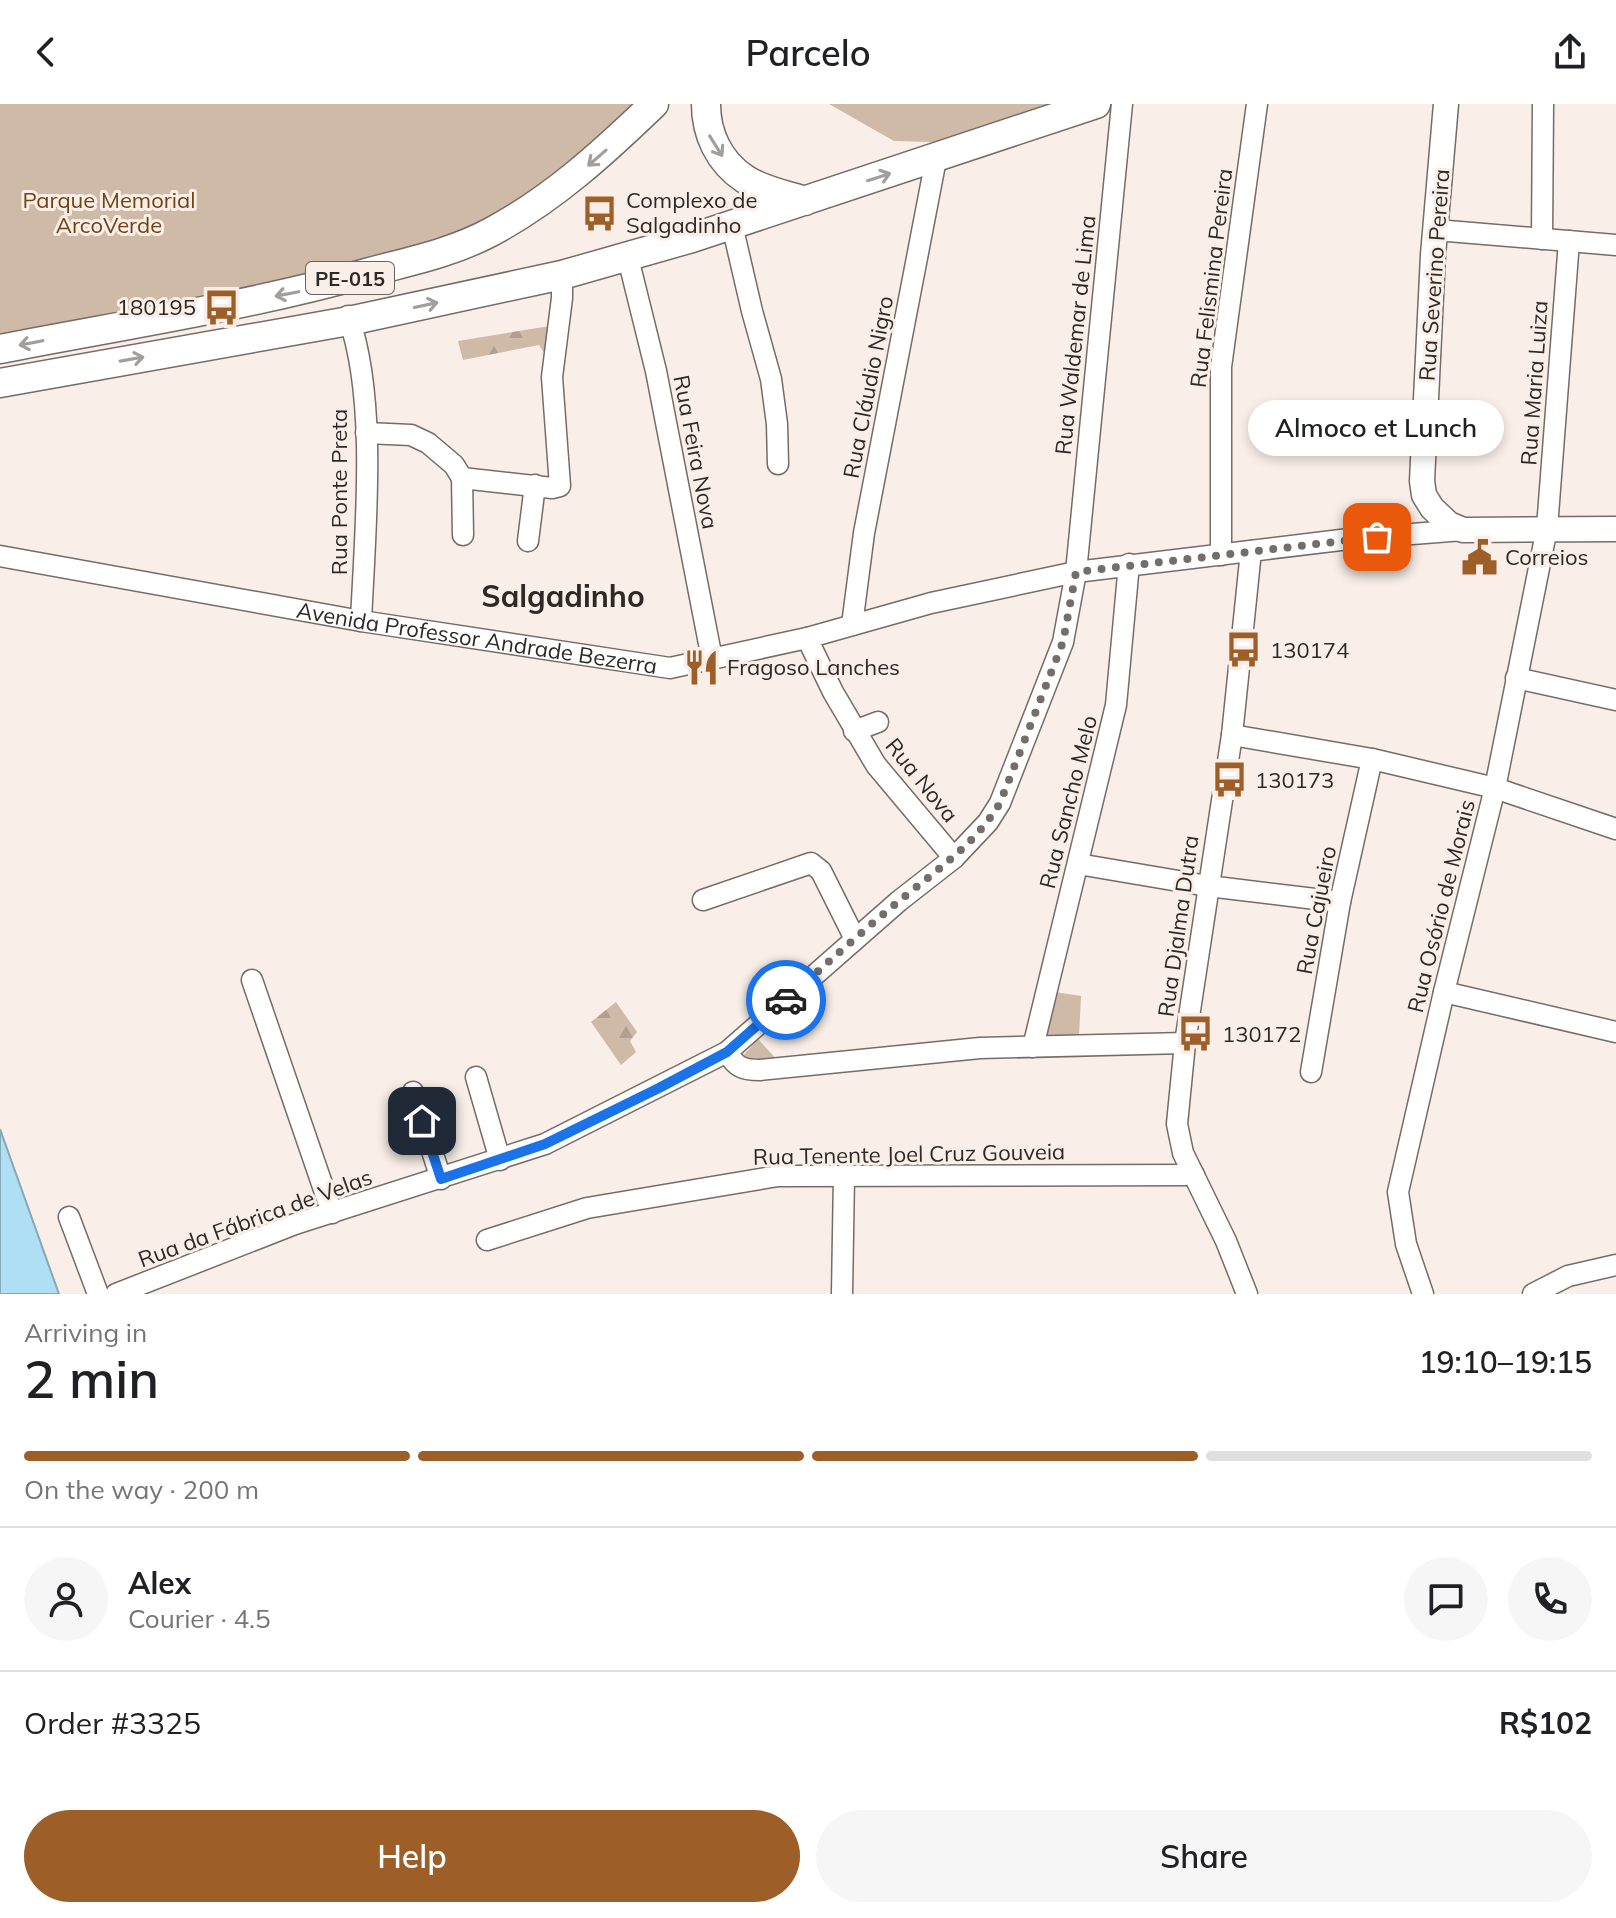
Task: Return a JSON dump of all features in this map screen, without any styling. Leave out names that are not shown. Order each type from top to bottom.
[{"type":"highway","name":"PE-015","points":[[0,349],[298,292],[467,243],[508,223],[550,196],[597,159],[654,104]]},
{"type":"highway","points":[[706,104],[709,135],[726,161],[746,180],[805,201]]},
{"type":"highway","name":"PE-015","points":[[0,383],[562,275],[732,225],[1096,104]]},
{"type":"main road","name":"Rua Severino Pereira","points":[[1439,104],[1442,146]]},
{"type":"main road","name":"Rua Severino Pereira","points":[[1446,104],[1422,481],[1424,495],[1432,508],[1449,524],[1463,530]]},
{"type":"main road","name":"Avenida Professor Andrade Bezerra","points":[[1463,530],[1616,529]]},
{"type":"street","name":"Rua Waldemar de Lima","points":[[1076,572],[1122,104]]},
{"type":"street","name":"Rua Felismina Pereira","points":[[1221,555],[1221,367],[1257,104]]},
{"type":"street","points":[[1542,239],[1543,104]]},
{"type":"street","name":"Rua Cláudio Nigro","points":[[852,625],[864,533],[936,159]]},
{"type":"street","points":[[732,225],[771,379],[778,464]]},
{"type":"street","points":[[1436,230],[1616,245]]},
{"type":"street","name":"Rua Maria Luiza","points":[[1547,528],[1569,241]]},
{"type":"street","name":"Rua Feira Nova","points":[[627,254],[656,371],[712,659]]},
{"type":"street","points":[[462,478],[535,485],[559,486],[561,483],[552,377],[562,275]]},
{"type":"street","name":"Rua Ponte Preta","points":[[348,318],[357,353],[366,433],[361,621]]},
{"type":"street","points":[[366,433],[411,435],[428,443],[454,465],[462,478],[463,535]]},
{"type":"street","points":[[528,541],[535,485]]},
{"type":"street","name":"Rua Osório de Morais","points":[[1423,1294],[1406,1244],[1398,1192],[1495,788],[1547,528]]},
{"type":"street","name":"Avenida Professor Andrade Bezerra","points":[[0,556],[361,621],[670,668],[807,638],[931,603],[1076,572],[1349,539],[1463,530]]},
{"type":"street","name":"Rua Djalma Dutra","points":[[1247,1294],[1183,1153],[1177,1124],[1185,1043],[1232,735],[1251,551]]},
{"type":"street","name":"Rua Sancho Melo","points":[[1033,1047],[1116,705],[1129,564]]},
{"type":"street","name":"Rua da Fábrica de Velas","points":[[116,1294],[295,1224],[545,1144],[727,1052],[855,939],[954,858],[988,822],[1000,803],[1063,642],[1076,572]]},
{"type":"street","name":"Rua Nova","points":[[807,638],[854,731],[876,765],[954,858]]},
{"type":"street","points":[[1516,678],[1616,700]]},
{"type":"street","name":"Rua Nova","points":[[854,731],[878,722]]},
{"type":"street","points":[[1232,735],[1372,759],[1495,788],[1616,829]]},
{"type":"street","name":"Rua Cajueiro","points":[[1311,1072],[1340,902],[1372,759]]},
{"type":"street","points":[[703,900],[811,863],[821,871],[855,939]]},
{"type":"street","points":[[1078,864],[1208,886],[1340,902]]},
{"type":"street","points":[[252,980],[332,1213]]},
{"type":"street","points":[[1444,992],[1616,1032]]},
{"type":"street","points":[[727,1052],[738,1067],[760,1070],[980,1048],[1185,1043]]},
{"type":"street","points":[[476,1077],[500,1160]]},
{"type":"street","points":[[413,1092],[441,1179]]},
{"type":"street","points":[[842,1294],[844,1175]]},
{"type":"street","name":"Rua Tenente Joel Cruz Gouveia","points":[[487,1240],[587,1208],[778,1176],[1194,1175]]},
{"type":"street","points":[[69,1217],[98,1294]]},
{"type":"street","points":[[1533,1294],[1568,1276],[1616,1265]]},
{"type":"green space","name":"Parque Memorial ArcoVerde","points":[[0,104],[639,104],[484,239],[0,343]]},
{"type":"green space","points":[[829,104],[1083,104],[971,143],[894,141]]},
{"type":"green space","points":[[556,325],[552,345],[544,353],[539,345],[463,360],[458,341]]},
{"type":"green space","points":[[1055,992],[1081,996],[1079,1035],[1043,1035]]},
{"type":"green space","points":[[616,1002],[637,1032],[630,1041],[636,1052],[621,1065],[591,1022]]},
{"type":"green space","points":[[758,1039],[778,1061],[760,1067],[743,1056]]},
{"type":"water","points":[[0,1129],[59,1294],[0,1294]]},
{"type":"way so far","points":[[786,1000],[899,901],[954,858],[988,822],[1000,803],[1063,642],[1076,572],[1377,537]]},
{"type":"place","name":"Complexo de Salgadinho","points":[[600,213]]},
{"type":"place","name":"180195","points":[[222,307]]},
{"type":"place","name":"Almoco et Lunch","points":[[1377,537]]},
{"type":"place","name":"Correios","points":[[1479,557]]},
{"type":"place","name":"130174","points":[[1244,650]]},
{"type":"place","name":"Fragoso Lanches","points":[[701,667]]},
{"type":"place","name":"130173","points":[[1229,780]]},
{"type":"place","name":"130172","points":[[1196,1034]]},
{"type":"district","name":"Salgadinho","points":[[563,596]]},
{"type":"route","points":[[422,1121],[441,1179],[500,1160],[545,1144],[727,1052],[786,1000]]}]
